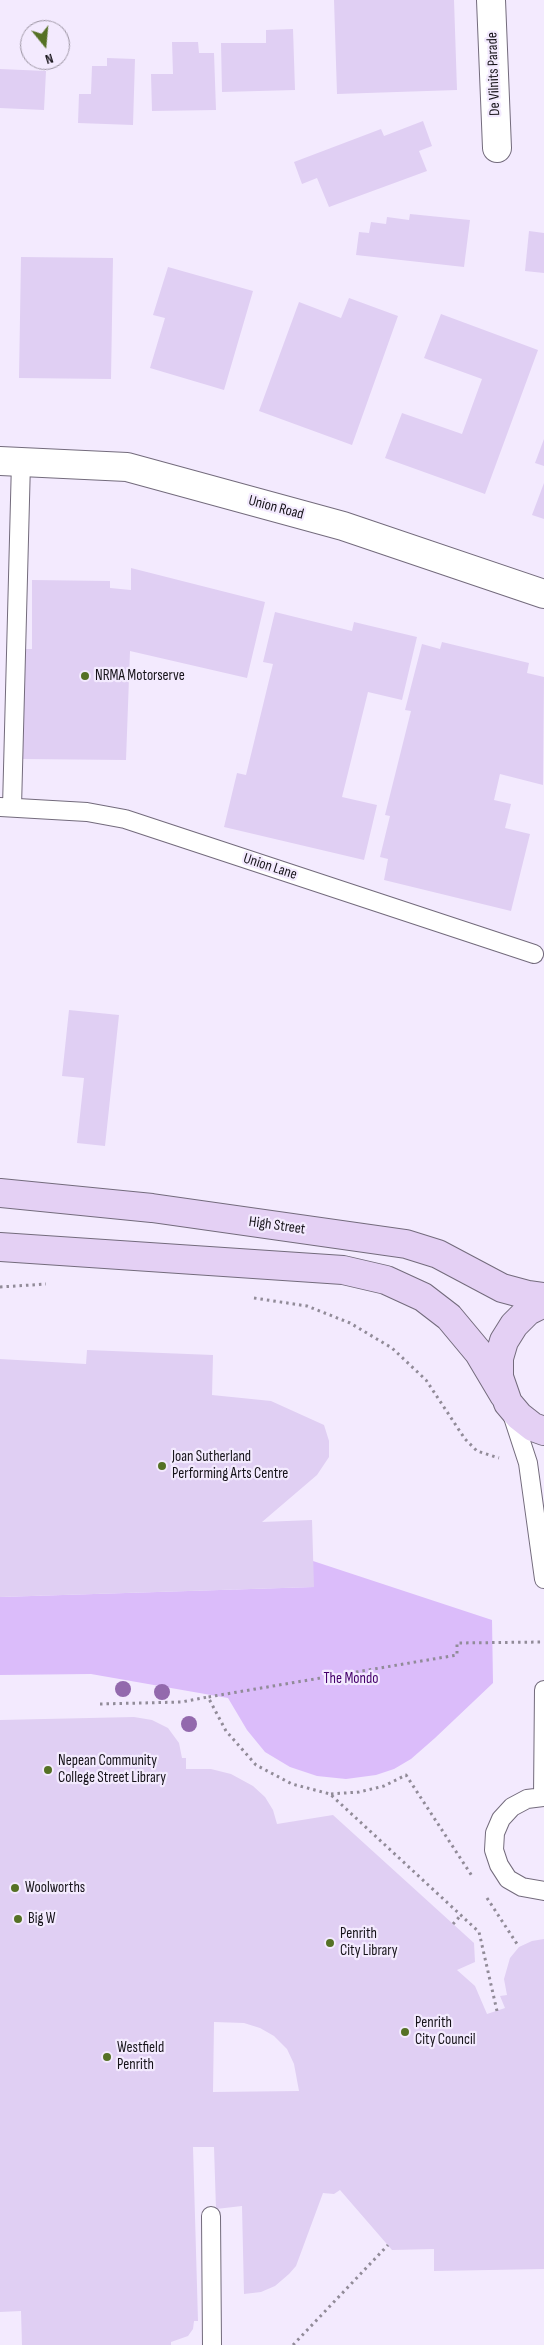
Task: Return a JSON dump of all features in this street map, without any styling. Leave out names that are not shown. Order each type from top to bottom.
[{"type":"main road","name":"High Street","points":[[0,1193],[152,1208],[406,1244],[438,1254],[502,1288],[544,1297]]},
{"type":"main road","points":[[0,1247],[343,1270],[386,1280],[423,1297],[449,1316],[478,1352],[506,1399],[519,1416],[533,1427],[544,1431]]},
{"type":"main road","points":[[506,1399],[499,1377],[499,1358],[504,1341],[514,1324],[528,1312],[544,1303]]},
{"type":"street","name":"De Vilnits Parade","points":[[491,0],[497,148]]},
{"type":"street","name":"Union Road","points":[[10,461],[127,466],[343,526],[544,594]]},
{"type":"lane","points":[[6,807],[10,461]]},
{"type":"lane","name":"Union Lane","points":[[6,807],[87,812],[125,820],[534,954]]},
{"type":"lane","points":[[506,1399],[528,1463],[544,1580]]},
{"type":"lane","points":[[544,1690],[543,1797],[527,1799],[512,1807],[502,1818],[495,1834],[494,1850],[499,1865],[508,1878],[522,1887],[544,1891]]},
{"type":"lane","points":[[211,2216],[212,2345]]},
{"type":"path","points":[[0,1287],[49,1284]]},
{"type":"path","points":[[245,1297],[307,1306],[350,1322],[392,1348],[426,1380],[465,1439],[477,1451],[494,1457],[528,1463]]},
{"type":"path","points":[[100,1704],[181,1702],[457,1655],[457,1643],[544,1642]]},
{"type":"path","points":[[208,1697],[226,1731],[256,1765],[292,1784],[330,1794],[359,1792],[384,1786],[406,1776],[476,1882]]},
{"type":"path","points":[[330,1794],[479,1932],[497,2011]]},
{"type":"path","points":[[482,1890],[519,1947]]},
{"type":"path","points":[[453,1924],[461,1915]]},
{"type":"path","points":[[293,2345],[388,2245]]},
{"type":"green space","name":"The Mondo","points":[[313,1561],[492,1620],[493,1683],[411,1759],[394,1769],[376,1775],[346,1779],[317,1776],[290,1767],[265,1752],[247,1730],[228,1698],[91,1674],[0,1675],[0,1597],[313,1587]]},
{"type":"building","points":[[334,0],[454,0],[457,90],[337,94]]},
{"type":"building","points":[[293,29],[295,90],[222,92],[221,43],[266,43],[266,30]]},
{"type":"building","points":[[172,42],[198,42],[199,53],[214,53],[216,110],[152,111],[151,74],[173,74]]},
{"type":"building","points":[[107,58],[135,59],[133,125],[78,123],[79,94],[91,94],[92,66],[107,66]]},
{"type":"building","points":[[0,69],[46,71],[44,110],[0,108]]},
{"type":"building","points":[[423,121],[432,146],[419,151],[427,171],[329,207],[317,178],[302,184],[294,162],[381,129],[384,136]]},
{"type":"building","points":[[410,214],[470,220],[464,267],[356,255],[359,232],[369,233],[371,222],[386,224],[387,217],[409,220]]},
{"type":"building","points":[[529,231],[544,233],[544,273],[525,271]]},
{"type":"building","points":[[21,257],[113,258],[111,379],[19,378]]},
{"type":"building","points":[[168,267],[253,291],[224,390],[150,368],[165,318],[153,315]]},
{"type":"building","points":[[349,298],[398,316],[352,445],[259,411],[299,302],[341,318]]},
{"type":"building","points":[[441,314],[538,350],[485,494],[385,458],[402,413],[462,434],[482,379],[424,358]]},
{"type":"building","points":[[544,439],[544,466],[535,463]]},
{"type":"building","points":[[544,483],[544,519],[532,515]]},
{"type":"building","points":[[131,568],[265,602],[247,678],[130,651],[126,760],[23,759],[24,649],[32,649],[32,580],[110,581],[110,588],[131,590]]},
{"type":"building","points":[[275,612],[352,631],[354,622],[417,637],[402,700],[368,692],[342,797],[377,805],[364,860],[224,827],[237,773],[246,775],[273,664],[263,662]]},
{"type":"building","points":[[442,642],[529,663],[527,673],[544,677],[543,785],[500,774],[494,800],[511,804],[505,828],[530,834],[511,911],[384,880],[388,859],[380,857],[390,816],[385,815],[411,711],[405,710],[422,644],[440,649]]},
{"type":"building","points":[[69,1010],[119,1015],[105,1146],[77,1143],[84,1078],[62,1076]]},
{"type":"building","name":"Joan Sutherland Performing Arts Centre","points":[[87,1350],[213,1355],[212,1395],[271,1401],[324,1425],[329,1441],[329,1457],[317,1475],[262,1522],[312,1520],[314,1587],[0,1597],[0,1359],[86,1364]]},
{"type":"building","points":[[134,1717],[152,1720],[168,1728],[179,1743],[182,1758],[186,1758],[186,1769],[211,1769],[231,1774],[253,1786],[265,1797],[273,1810],[277,1824],[333,1815],[474,1943],[475,1962],[457,1970],[475,1986],[487,2014],[505,2008],[500,1996],[507,1995],[504,1979],[510,1958],[519,1947],[532,1941],[544,1939],[544,2269],[434,2271],[434,2249],[392,2250],[340,2190],[334,2194],[323,2193],[296,2266],[289,2274],[275,2286],[261,2292],[244,2294],[242,2206],[216,2209],[214,2147],[193,2147],[198,2321],[194,2321],[193,2329],[188,2336],[171,2342],[171,2345],[22,2345],[21,2311],[0,2312],[0,1720]],"holes":[[[214,2022],[244,2023],[260,2028],[274,2036],[287,2049],[294,2064],[299,2091],[213,2092]]]},
{"type":"place","name":"NRMA Motorserve","points":[[85,676]]},
{"type":"place","name":"Joan Sutherland Performing Arts Centre","points":[[162,1466]]},
{"type":"place","name":"Nepean Community College Street Library","points":[[48,1770]]},
{"type":"place","name":"Woolworths","points":[[15,1888]]},
{"type":"place","name":"Big W","points":[[18,1919]]},
{"type":"place","name":"Penrith City Library","points":[[330,1943]]},
{"type":"place","name":"Penrith City Council","points":[[405,2032]]},
{"type":"place","name":"Westfield Penrith","points":[[107,2057]]}]
